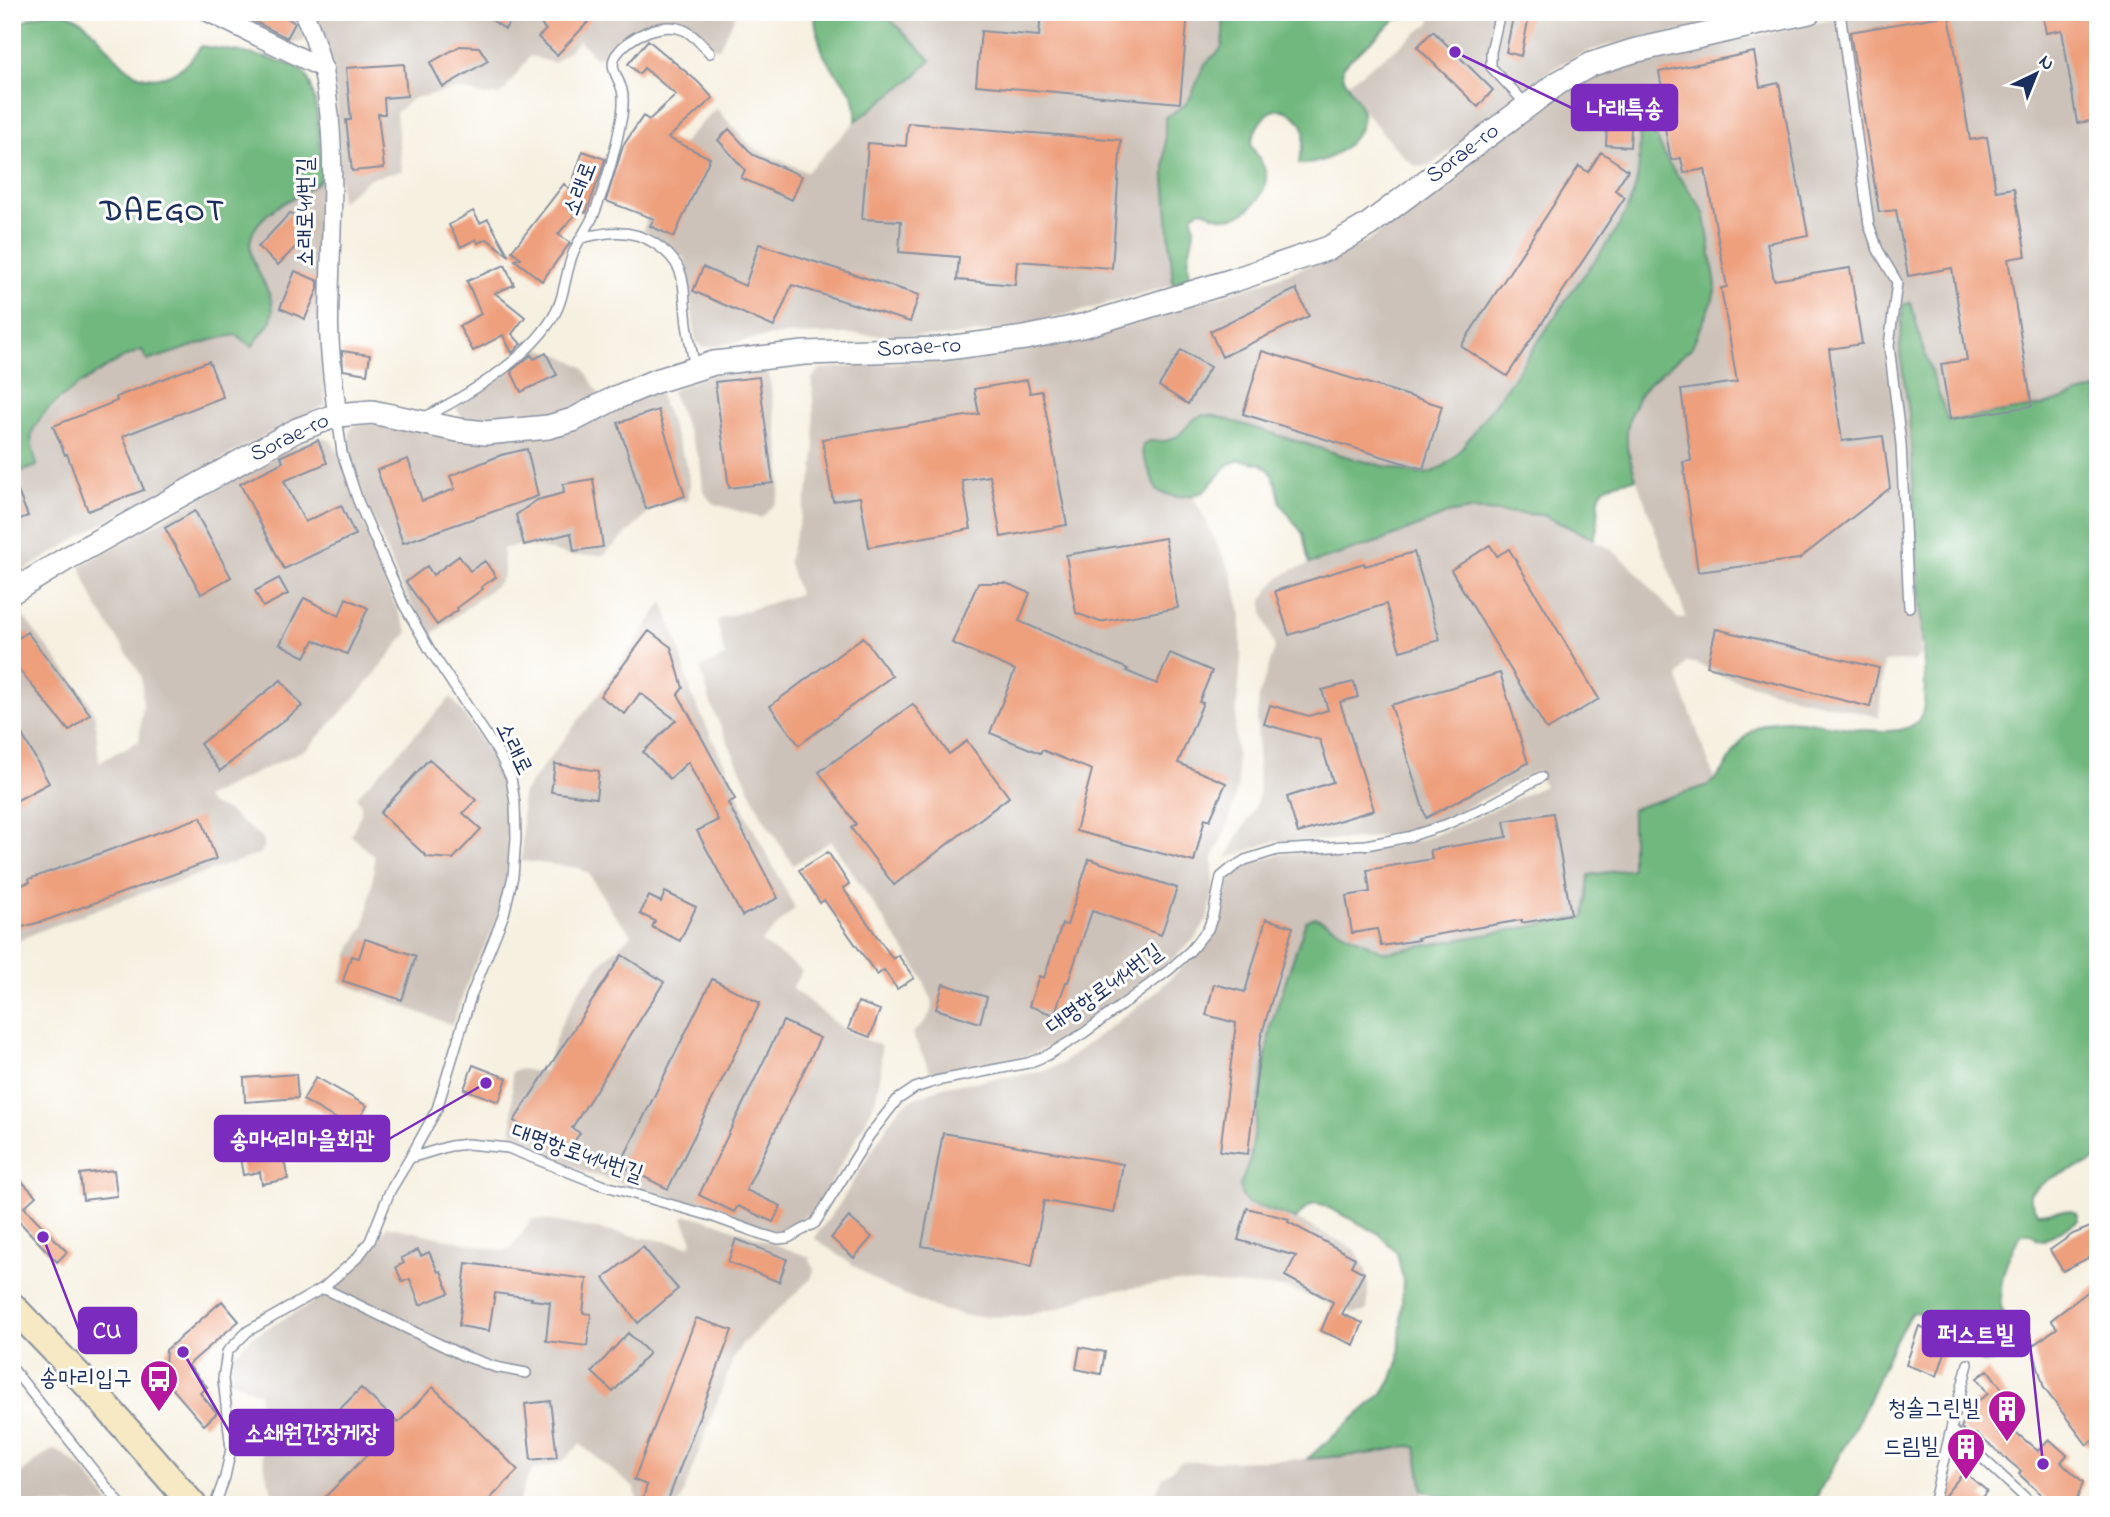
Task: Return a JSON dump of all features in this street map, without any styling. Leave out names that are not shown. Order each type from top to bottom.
[{"type":"main road","points":[[12,1306],[85,1382],[193,1505]]},
{"type":"street","points":[[208,12],[324,69]]},
{"type":"street","name":"소래로41번길","points":[[303,12],[324,69],[331,165],[329,325],[337,415]]},
{"type":"street","name":"Sorae-ro","points":[[12,592],[297,430],[337,415],[372,412],[458,430],[486,433],[548,427],[573,420],[653,382],[714,363],[804,353],[939,349],[1025,338],[1086,325],[1234,281],[1329,248],[1350,236],[1558,83],[1592,64],[1769,17],[1809,12]]},
{"type":"lane","points":[[1500,12],[1491,51],[1491,67],[1527,106]]},
{"type":"lane","points":[[1840,12],[1868,225],[1878,250],[1897,282],[1889,346],[1901,444],[1909,607]]},
{"type":"lane","name":"소래로","points":[[419,420],[474,390],[536,339],[554,316],[574,250],[596,211],[610,167],[623,111],[623,91],[612,66],[615,55],[632,40],[652,29],[672,26],[688,32],[710,52]]},
{"type":"lane","points":[[581,239],[604,233],[634,233],[665,250],[677,262],[685,284],[687,323],[695,369]]},
{"type":"lane","name":"소래로","points":[[337,415],[342,453],[358,501],[404,606],[499,754],[511,778],[515,803],[513,876],[504,914],[471,996],[437,1109],[410,1158]]},
{"type":"lane","name":"대명항로414번길","points":[[410,1158],[450,1146],[468,1144],[508,1148],[599,1184],[711,1216],[778,1239],[788,1238],[815,1223],[869,1136],[897,1100],[915,1088],[936,1081],[1028,1063],[1048,1055],[1084,1034],[1170,970],[1208,929],[1221,877],[1245,860],[1277,850],[1354,846],[1408,838],[1470,814],[1541,777]]},
{"type":"lane","points":[[215,1505],[231,1449],[223,1379],[227,1352],[248,1331],[323,1288],[357,1258],[370,1241],[390,1191],[410,1158]]},
{"type":"lane","points":[[323,1288],[462,1355],[495,1367],[526,1373]]},
{"type":"lane","points":[[1933,1505],[1968,1364]]},
{"type":"lane","points":[[12,1368],[121,1505]]},
{"type":"lane","points":[[1951,1429],[2033,1505]]},
{"type":"shaded area","points":[[227,12],[296,12],[306,38],[303,42],[292,43]]},
{"type":"shaded area","points":[[310,12],[737,12],[719,48],[714,48],[685,24],[659,20],[633,31],[604,57],[595,57],[579,41],[554,63],[530,56],[502,94],[486,96],[460,89],[413,98],[396,113],[402,171],[370,178],[340,202],[335,85],[331,60],[322,34]]},
{"type":"shaded area","points":[[887,12],[1223,12],[1222,45],[1218,53],[1204,66],[1186,106],[1165,117],[1165,177],[1173,285],[1012,328],[971,334],[942,337],[777,335],[703,348],[696,341],[685,259],[643,230],[658,187],[680,146],[716,108],[753,148],[807,172],[856,121],[914,77],[902,32]]},
{"type":"shaded area","points":[[1435,12],[1752,12],[1754,17],[1589,51],[1561,64],[1433,164],[1421,167],[1403,156],[1362,109],[1348,83],[1429,24]]},
{"type":"shaded area","points":[[1866,12],[2098,12],[2098,388],[2041,406],[1947,422],[1911,303],[1900,336],[1900,352],[1909,413],[1922,632],[1920,655],[1914,661],[1884,662],[1879,717],[1795,697],[1720,675],[1696,663],[1686,663],[1678,678],[1715,780],[1585,917],[1388,952],[1379,950],[1316,917],[1278,1002],[1267,1045],[1250,1159],[1240,1186],[1247,1203],[1296,1219],[1357,1252],[1368,1281],[1368,1302],[1364,1312],[1353,1313],[1287,1288],[1174,1282],[1091,1294],[1063,1307],[1019,1317],[967,1316],[939,1309],[884,1286],[814,1238],[839,1205],[893,1116],[903,1105],[946,1086],[1044,1071],[1061,1064],[1154,994],[1195,955],[1219,920],[1229,883],[1239,870],[1260,860],[1285,853],[1332,854],[1410,843],[1454,828],[1544,786],[1537,771],[1444,819],[1414,829],[1365,839],[1271,842],[1227,858],[1252,814],[1259,795],[1259,696],[1275,648],[1263,613],[1263,601],[1268,590],[1279,578],[1292,570],[1384,540],[1447,514],[1492,510],[1508,514],[1543,515],[1611,549],[1634,569],[1678,619],[1686,617],[1633,469],[1627,448],[1627,430],[1639,396],[1664,369],[1682,356],[1705,216],[1695,195],[1671,167],[1654,130],[1647,124],[1640,126],[1638,173],[1634,193],[1625,211],[1597,258],[1510,386],[1466,441],[1438,470],[1418,474],[1358,460],[1216,416],[1203,415],[1194,419],[1178,436],[1166,441],[1150,441],[1142,452],[1157,491],[1176,497],[1193,495],[1232,575],[1241,613],[1241,660],[1235,730],[1238,785],[1228,824],[1213,858],[1213,896],[1209,915],[1197,937],[1160,970],[1075,1032],[1047,1048],[1013,1060],[932,1075],[912,1034],[931,1011],[932,1001],[921,975],[831,841],[793,865],[763,818],[713,710],[700,668],[725,657],[717,620],[799,594],[788,561],[813,473],[815,451],[812,378],[820,369],[974,356],[1064,345],[1267,281],[1369,240],[1489,146],[1581,83],[1631,63]]},
{"type":"shaded area","points":[[322,178],[324,284],[320,327],[326,405],[91,530],[12,578],[12,475],[37,466],[32,434],[37,423],[79,384],[130,354],[142,350],[148,361],[218,338],[237,335],[251,347],[272,312],[249,249],[251,236],[258,224],[275,207],[314,186]]},
{"type":"shaded area","points":[[533,346],[565,357],[583,367],[601,397],[574,411],[519,424],[465,421],[457,410],[458,405]]},
{"type":"shaded area","points":[[761,367],[769,375],[781,458],[779,495],[775,504],[761,518],[715,504],[708,498],[703,490],[700,461],[671,391],[708,374]]},
{"type":"shaded area","points":[[659,393],[687,466],[690,483],[688,501],[669,503],[652,510],[604,555],[571,556],[540,548],[503,548],[504,572],[500,582],[430,636],[400,584],[358,482],[348,450],[350,431],[354,425],[382,423],[450,437]]},
{"type":"shaded area","points":[[320,437],[331,441],[339,454],[387,587],[408,632],[364,688],[308,748],[204,798],[211,805],[226,810],[262,838],[264,845],[260,854],[116,902],[12,944],[12,610],[16,607],[87,699],[95,716],[99,762],[139,741],[143,703],[141,675],[97,607],[80,566],[274,457]]},
{"type":"shaded area","points":[[663,602],[692,696],[732,779],[744,811],[795,908],[761,942],[802,971],[792,988],[846,1031],[881,1046],[881,1073],[876,1098],[866,1121],[827,1190],[811,1212],[789,1228],[779,1231],[591,1174],[567,1164],[512,1132],[512,1072],[521,1069],[537,1072],[545,1070],[560,1027],[579,991],[605,959],[632,934],[612,912],[589,874],[579,868],[522,861],[522,794],[601,691]]},
{"type":"shaded area","points":[[451,697],[500,773],[505,788],[509,851],[505,888],[498,916],[474,966],[452,1025],[340,982],[352,946],[365,925],[374,871],[374,856],[351,835],[361,813],[361,805],[356,797]]},
{"type":"shaded area","points":[[688,1215],[715,1222],[809,1257],[814,1270],[811,1279],[743,1343],[735,1354],[679,1505],[638,1505],[635,1489],[580,1444],[562,1462],[533,1470],[527,1478],[518,1505],[277,1505],[262,1452],[259,1393],[230,1380],[234,1354],[253,1336],[311,1304],[348,1277],[364,1261],[387,1226],[503,1251],[512,1248],[532,1219],[690,1245],[692,1241],[683,1217]]},
{"type":"shaded area","points":[[1407,1446],[1416,1447],[1423,1505],[1150,1505],[1163,1477],[1181,1462],[1307,1459],[1369,1454]]},
{"type":"shaded area","points":[[53,1450],[83,1469],[111,1505],[12,1505],[12,1481]]},
{"type":"green space","points":[[49,12],[63,12],[79,19],[123,65],[148,77],[175,72],[190,61],[201,46],[255,55],[296,68],[304,73],[313,93],[322,178],[271,212],[256,227],[251,239],[254,262],[273,308],[271,320],[252,347],[237,335],[218,338],[147,361],[142,350],[115,363],[79,384],[48,410],[32,434],[37,466],[12,475],[12,29],[30,18]]},
{"type":"green space","points":[[813,12],[887,12],[892,21],[931,60],[914,77],[856,121],[854,99],[824,55]]},
{"type":"green space","points":[[1223,12],[1418,12],[1395,20],[1343,66],[1343,75],[1359,103],[1362,124],[1355,137],[1340,151],[1315,163],[1299,164],[1304,142],[1301,123],[1287,111],[1279,110],[1272,111],[1260,122],[1251,145],[1265,171],[1263,190],[1249,209],[1235,217],[1221,217],[1201,210],[1193,214],[1190,276],[1173,285],[1165,177],[1165,117],[1188,101],[1206,63],[1221,49]]},
{"type":"green space","points":[[1647,124],[1669,163],[1705,216],[1716,286],[1712,303],[1691,348],[1649,383],[1639,396],[1627,430],[1627,448],[1636,479],[1619,482],[1602,491],[1594,539],[1543,515],[1470,510],[1447,514],[1384,540],[1309,564],[1303,534],[1281,504],[1276,483],[1270,471],[1262,464],[1240,460],[1229,464],[1203,492],[1193,495],[1176,497],[1157,491],[1142,452],[1143,444],[1166,441],[1178,436],[1194,419],[1203,415],[1216,416],[1358,460],[1418,474],[1431,472],[1445,465],[1501,396],[1619,224],[1636,187],[1640,126]]},
{"type":"green space","points":[[1911,302],[1921,342],[1948,421],[2041,406],[2098,388],[2098,1160],[2049,1179],[2030,1193],[2037,1213],[2071,1211],[2077,1213],[2079,1220],[2044,1240],[2031,1233],[2022,1234],[2016,1243],[2006,1263],[2001,1285],[2001,1308],[2013,1340],[2008,1351],[2000,1358],[1982,1363],[1942,1324],[1923,1314],[1912,1312],[1892,1346],[1865,1408],[1812,1505],[1562,1505],[1553,1496],[1521,1505],[1496,1506],[1423,1491],[1416,1447],[1307,1459],[1383,1393],[1391,1381],[1399,1359],[1403,1280],[1397,1253],[1378,1233],[1323,1205],[1315,1203],[1296,1219],[1247,1203],[1242,1196],[1240,1186],[1250,1159],[1271,1025],[1306,921],[1315,917],[1388,952],[1585,917],[1589,875],[1632,869],[1632,809],[1708,785],[1724,769],[1741,742],[1758,727],[1785,720],[1892,731],[1908,727],[1919,719],[1924,706],[1925,682],[1909,413],[1900,352],[1903,305]]},
{"type":"building","points":[[236,12],[278,12],[295,23],[287,38]]},
{"type":"building","points":[[480,12],[516,12],[505,29]]},
{"type":"building","points":[[530,12],[582,12],[590,20],[557,55],[538,37],[546,30]]},
{"type":"building","points":[[1041,12],[1188,12],[1180,103],[976,85],[981,31],[1039,36]]},
{"type":"building","points":[[1514,12],[1530,12],[1521,56],[1506,52]]},
{"type":"building","points":[[2042,12],[2098,12],[2098,120],[2077,123],[2062,30],[2046,33]]},
{"type":"building","points":[[1949,15],[1970,140],[1987,137],[1996,191],[2014,188],[2026,256],[2008,259],[2032,406],[1950,419],[1941,364],[1967,360],[1952,268],[1908,276],[1896,210],[1879,212],[1850,32]]},
{"type":"building","points":[[1433,31],[1493,90],[1478,107],[1417,47]]},
{"type":"building","points":[[648,40],[713,98],[668,138],[710,158],[674,237],[650,226],[654,219],[606,201],[623,146],[643,116],[649,120],[676,95],[644,68],[639,74],[628,64]]},
{"type":"building","points":[[460,46],[479,47],[488,61],[443,87],[430,63]]},
{"type":"building","points":[[1754,52],[1760,87],[1779,83],[1808,235],[1767,243],[1774,280],[1850,268],[1862,344],[1829,349],[1842,441],[1883,436],[1890,488],[1799,559],[1698,572],[1683,462],[1691,461],[1681,390],[1737,382],[1721,288],[1727,287],[1705,169],[1684,173],[1681,158],[1671,160],[1660,105],[1665,104],[1659,72]]},
{"type":"building","points":[[404,64],[407,96],[384,98],[385,114],[378,114],[384,168],[352,171],[346,120],[351,120],[346,68]]},
{"type":"building","points":[[1609,88],[1633,90],[1630,147],[1606,145]]},
{"type":"building","points":[[908,123],[1121,140],[1112,268],[1017,261],[1015,285],[957,280],[959,257],[899,252],[901,221],[862,219],[868,143],[906,146]]},
{"type":"building","points":[[729,129],[753,155],[802,176],[792,200],[741,178],[745,170],[718,140]]},
{"type":"building","points":[[583,151],[605,159],[601,173],[586,213],[579,210],[558,234],[570,243],[542,281],[515,260],[521,258],[512,251],[564,184],[570,189]]},
{"type":"building","points":[[1601,152],[1628,170],[1615,190],[1625,197],[1507,376],[1461,346],[1579,166],[1588,172]]},
{"type":"building","points":[[473,211],[480,223],[488,219],[509,256],[487,239],[478,243],[476,239],[461,247],[449,225]]},
{"type":"building","points":[[290,213],[310,232],[278,265],[258,247]]},
{"type":"building","points":[[759,244],[919,295],[910,322],[792,285],[774,327],[693,291],[703,267],[745,286]]},
{"type":"building","points":[[505,265],[514,285],[495,293],[525,317],[512,334],[521,344],[512,353],[503,335],[473,351],[459,326],[481,314],[467,281]]},
{"type":"building","points":[[295,271],[318,281],[318,289],[305,319],[280,308]]},
{"type":"building","points":[[1296,289],[1309,316],[1222,357],[1210,331]]},
{"type":"building","points":[[1181,350],[1210,367],[1188,404],[1159,386]]},
{"type":"building","points":[[342,351],[370,355],[367,374],[343,370]]},
{"type":"building","points":[[1262,351],[1442,406],[1423,469],[1243,414]]},
{"type":"building","points":[[546,353],[557,375],[521,392],[511,371],[531,355],[534,359]]},
{"type":"building","points":[[209,361],[223,397],[123,436],[144,490],[88,511],[67,454],[65,455],[53,426],[117,401],[116,397]]},
{"type":"building","points":[[759,377],[773,483],[729,488],[715,382]]},
{"type":"building","points":[[1027,380],[1030,393],[1042,391],[1067,525],[1001,537],[990,476],[962,480],[971,529],[869,547],[860,497],[833,501],[822,439],[979,414],[974,389]]},
{"type":"building","points":[[658,410],[685,496],[646,509],[618,423]]},
{"type":"building","points":[[318,440],[327,463],[284,481],[305,522],[341,505],[355,535],[284,569],[240,484],[283,462],[281,456]]},
{"type":"building","points":[[527,449],[538,496],[403,543],[377,470],[408,459],[422,501],[455,489],[450,476],[501,455]]},
{"type":"building","points":[[12,477],[28,516],[12,522]]},
{"type":"building","points":[[593,479],[603,547],[574,551],[571,533],[524,545],[516,515],[537,500],[564,493],[563,484]]},
{"type":"building","points":[[195,511],[231,577],[201,594],[165,528]]},
{"type":"building","points":[[1165,538],[1178,608],[1100,622],[1076,613],[1066,555]]},
{"type":"building","points":[[1490,545],[1497,556],[1509,549],[1599,699],[1547,730],[1451,570]]},
{"type":"building","points":[[1414,552],[1440,640],[1400,651],[1386,604],[1289,635],[1275,591],[1364,563],[1365,566]]},
{"type":"building","points":[[459,556],[470,571],[485,561],[496,577],[437,625],[406,582],[427,566],[433,575]]},
{"type":"building","points":[[279,578],[288,594],[263,607],[255,591]]},
{"type":"building","points":[[978,583],[1006,583],[1030,593],[1019,621],[1157,684],[1170,653],[1212,671],[1199,702],[1203,703],[1178,763],[1226,783],[1210,820],[1205,818],[1194,862],[1076,831],[1092,770],[990,733],[1015,670],[952,643]]},
{"type":"building","points":[[304,598],[339,616],[346,598],[368,608],[347,654],[314,640],[305,657],[280,644]]},
{"type":"building","points":[[1716,629],[1879,668],[1870,707],[1707,666]]},
{"type":"building","points":[[649,631],[671,647],[683,688],[678,694],[735,799],[728,803],[778,898],[742,916],[697,831],[718,820],[688,762],[670,779],[643,752],[676,720],[640,693],[625,714],[600,696]]},
{"type":"building","points":[[27,632],[90,714],[69,731],[12,661],[12,643]]},
{"type":"building","points":[[863,637],[892,676],[799,745],[770,706]]},
{"type":"building","points":[[1500,673],[1528,763],[1426,818],[1391,705]]},
{"type":"building","points":[[281,680],[302,706],[220,771],[200,744]]},
{"type":"building","points":[[1354,682],[1358,697],[1340,702],[1374,810],[1298,833],[1287,797],[1333,782],[1320,740],[1264,724],[1270,705],[1309,716],[1328,710],[1322,690]]},
{"type":"building","points":[[913,704],[949,754],[967,741],[1009,797],[894,885],[851,828],[856,824],[819,772]]},
{"type":"building","points":[[12,716],[49,783],[12,803]]},
{"type":"building","points":[[429,759],[476,800],[463,813],[481,829],[453,859],[427,857],[380,813]]},
{"type":"building","points":[[555,764],[599,771],[596,798],[551,792]]},
{"type":"building","points":[[1553,813],[1571,914],[1522,923],[1522,920],[1381,946],[1377,929],[1352,933],[1346,896],[1370,892],[1367,870],[1432,859],[1430,850],[1507,837],[1504,821]]},
{"type":"building","points":[[201,817],[216,859],[12,930],[12,888],[30,882],[29,879]]},
{"type":"building","points":[[828,852],[849,884],[843,888],[893,959],[898,955],[914,978],[897,989],[884,970],[877,975],[824,900],[820,903],[799,870]]},
{"type":"building","points":[[1089,859],[1177,888],[1161,935],[1092,911],[1054,1015],[1029,1006],[1039,976],[1044,978],[1062,924],[1067,925]]},
{"type":"building","points":[[665,892],[696,907],[680,941],[652,927],[655,921],[640,914],[649,896],[661,902]]},
{"type":"building","points":[[1266,919],[1293,927],[1261,1037],[1248,1154],[1220,1151],[1236,1023],[1206,1015],[1214,984],[1245,992]]},
{"type":"building","points":[[365,939],[416,956],[402,1000],[343,981],[351,956],[359,958]]},
{"type":"building","points":[[622,955],[664,982],[572,1128],[580,1133],[565,1155],[514,1121]]},
{"type":"building","points":[[712,979],[760,1003],[668,1189],[620,1165]]},
{"type":"building","points":[[943,984],[987,997],[980,1023],[936,1009]]},
{"type":"building","points":[[858,1002],[880,1010],[870,1037],[848,1029]]},
{"type":"building","points":[[783,1021],[820,1038],[746,1190],[781,1206],[773,1222],[738,1206],[734,1212],[699,1195]]},
{"type":"building","points":[[473,1065],[507,1078],[499,1102],[464,1089]]},
{"type":"building","points":[[296,1074],[298,1098],[245,1102],[244,1078]]},
{"type":"building","points":[[316,1077],[367,1106],[354,1129],[303,1100]]},
{"type":"building","points":[[943,1133],[1123,1164],[1114,1213],[1044,1201],[1032,1266],[922,1246]]},
{"type":"building","points":[[267,1146],[269,1159],[283,1156],[288,1179],[262,1184],[260,1172],[243,1175],[239,1151]]},
{"type":"building","points":[[114,1170],[117,1196],[83,1200],[80,1174]]},
{"type":"building","points":[[12,1171],[36,1196],[24,1207],[67,1252],[57,1262],[14,1216],[12,1218]]},
{"type":"building","points":[[1247,1208],[1289,1219],[1288,1222],[1355,1258],[1351,1266],[1364,1273],[1342,1314],[1363,1323],[1354,1345],[1321,1331],[1333,1302],[1285,1276],[1296,1256],[1238,1240]]},
{"type":"building","points":[[849,1217],[872,1237],[854,1258],[831,1238]]},
{"type":"building","points":[[2098,1224],[2098,1253],[2063,1271],[2050,1250],[2073,1234]]},
{"type":"building","points":[[736,1239],[787,1259],[779,1282],[728,1262]]},
{"type":"building","points":[[643,1247],[678,1289],[638,1323],[604,1278]]},
{"type":"building","points":[[418,1250],[421,1256],[429,1252],[438,1272],[441,1271],[449,1293],[420,1305],[410,1279],[402,1282],[396,1267],[404,1263],[401,1258]]},
{"type":"building","points":[[466,1263],[587,1279],[583,1313],[591,1314],[587,1346],[546,1341],[550,1302],[531,1300],[532,1298],[495,1293],[489,1331],[459,1326]]},
{"type":"building","points":[[2098,1284],[2098,1437],[2087,1445],[2044,1388],[2032,1346],[2057,1328],[2051,1320]]},
{"type":"building","points":[[222,1301],[239,1321],[188,1365],[207,1387],[200,1393],[217,1413],[204,1425],[164,1379],[166,1350]]},
{"type":"building","points":[[696,1318],[732,1330],[666,1505],[641,1505],[647,1485],[634,1480]]},
{"type":"building","points":[[1919,1326],[1950,1338],[1937,1376],[1906,1365]]},
{"type":"building","points":[[628,1333],[649,1353],[613,1392],[592,1372]]},
{"type":"building","points":[[1080,1347],[1105,1352],[1101,1374],[1076,1369]]},
{"type":"building","points":[[1988,1370],[2007,1396],[1993,1413],[2038,1451],[2049,1439],[2067,1455],[2061,1462],[2083,1482],[2075,1505],[2052,1505],[2019,1474],[2021,1471],[1976,1434],[1973,1438],[1961,1428],[1970,1406],[1988,1394],[1977,1378]]},
{"type":"building","points":[[433,1387],[518,1470],[484,1505],[317,1505],[375,1447],[348,1422],[345,1425],[334,1415],[361,1388],[398,1423]]},
{"type":"building","points":[[550,1401],[557,1457],[531,1460],[525,1404]]},
{"type":"building","name":"드림빌","points":[[1964,1472],[1987,1491],[1982,1497],[1992,1505],[1956,1505],[1945,1495]]},
{"type":"place","name":"나래특송","points":[[1455,52]]},
{"type":"place","name":"송마4리마을회관","points":[[486,1083]]},
{"type":"place","name":"CU","points":[[43,1237]]},
{"type":"place","name":"소쇄원간장게장","points":[[183,1352]]},
{"type":"place","name":"송마리입구","points":[[159,1413]]},
{"type":"place","name":"청솔그린빌","points":[[2007,1443]]},
{"type":"place","name":"퍼스트빌","points":[[2043,1464]]},
{"type":"place","name":"드림빌","points":[[1966,1481]]},
{"type":"district","name":"DAEGOT","points":[[163,213]]}]
